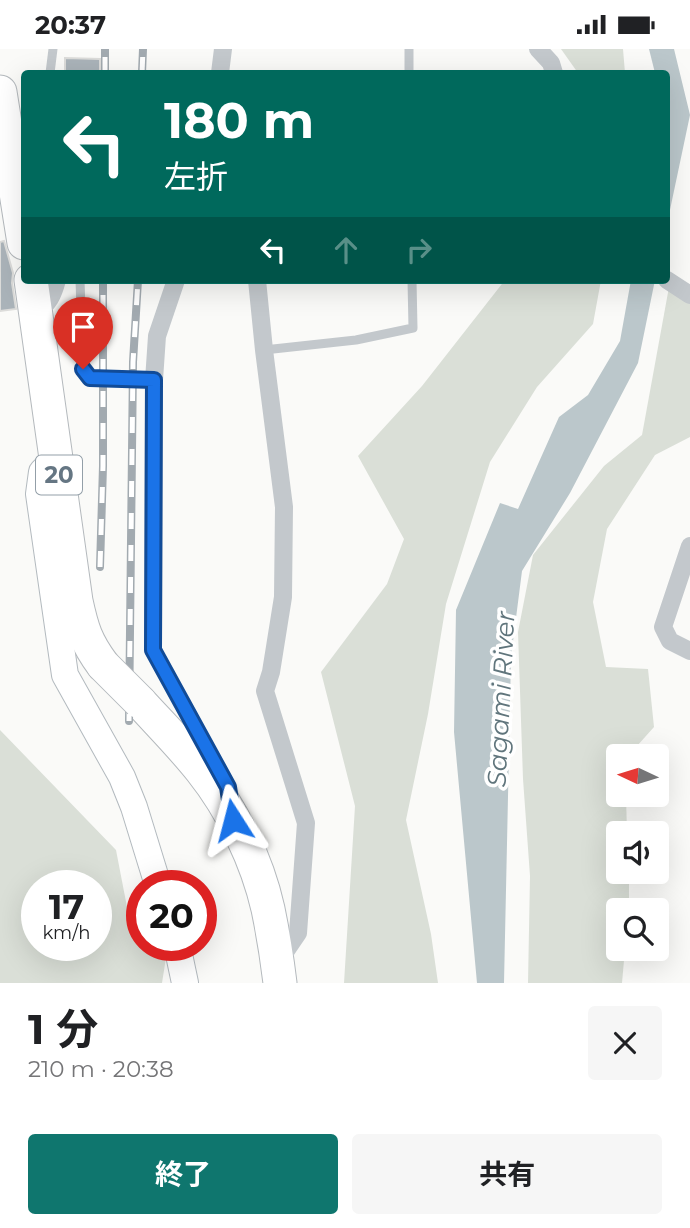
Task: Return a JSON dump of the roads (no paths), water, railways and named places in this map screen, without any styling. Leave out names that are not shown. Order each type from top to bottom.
[{"type":"highway","points":[[0,92],[21,224]]},
{"type":"highway","name":"20","points":[[31,284],[76,601],[83,632],[103,664],[203,772],[233,820],[254,866],[264,897],[279,973]]},
{"type":"main road","points":[[57,459],[42,472],[39,494],[65,675],[122,777],[153,870]]},
{"type":"main road","points":[[181,961],[186,983]]},
{"type":"street","points":[[220,70],[223,49]]},
{"type":"street","points":[[538,49],[551,63],[553,70]]},
{"type":"street","points":[[670,282],[690,295]]},
{"type":"street","points":[[36,312],[51,298],[56,284]]},
{"type":"street","points":[[153,650],[154,380],[157,336],[175,284]]},
{"type":"street","points":[[257,284],[284,507],[283,597],[271,672],[265,691],[306,823],[298,933],[279,973]]},
{"type":"street","points":[[690,545],[663,627],[670,641],[690,651]]},
{"type":"lane","points":[[50,70],[53,49]]},
{"type":"lane","points":[[409,49],[409,70]]},
{"type":"lane","points":[[80,284],[83,369],[90,378],[154,380]]},
{"type":"lane","points":[[264,350],[356,340],[413,328],[412,284]]},
{"type":"lane","points":[[153,650],[222,775]]},
{"type":"lane","points":[[228,787],[233,820]]},
{"type":"water","points":[[649,49],[674,49],[690,115],[670,210],[670,70],[654,70]]},
{"type":"water","name":"Sagami River","points":[[630,284],[654,284],[638,363],[570,493],[522,571],[511,657],[504,983],[477,983],[454,732],[456,610],[500,503],[518,509],[559,417],[588,395],[620,341]]},
{"type":"railway","points":[[105,49],[105,70]]},
{"type":"railway","points":[[142,70],[143,49]]},
{"type":"railway","points":[[100,567],[103,284]]},
{"type":"railway","points":[[129,721],[133,362],[138,284]]}]
